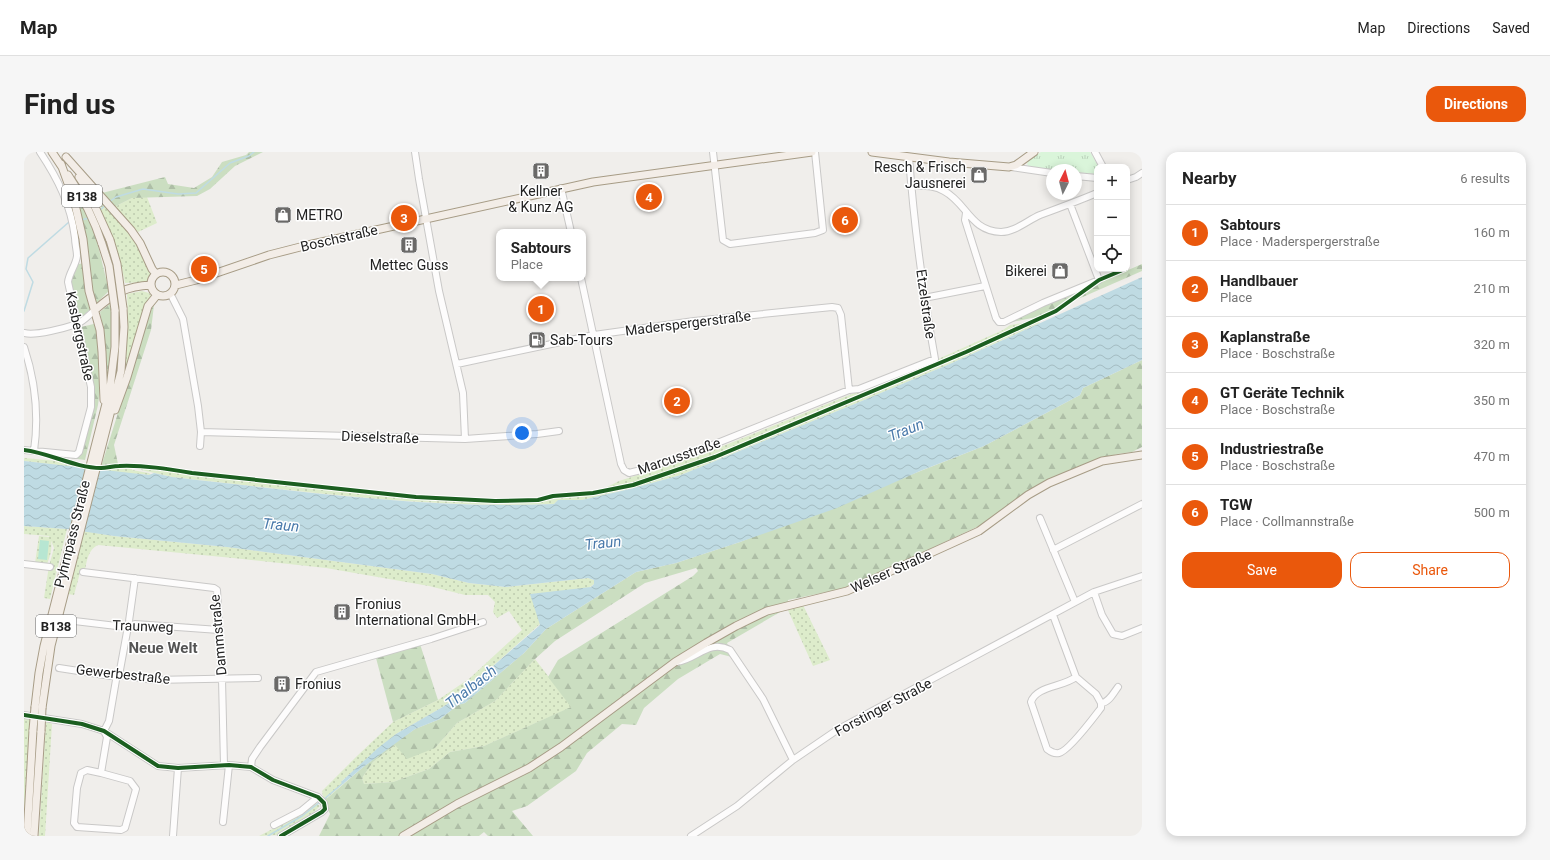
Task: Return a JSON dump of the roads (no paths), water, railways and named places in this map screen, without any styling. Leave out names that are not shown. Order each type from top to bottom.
[{"type":"main road","name":"Pyhrnpass Straße","points":[[52,152],[82,195],[98,230],[110,273],[115,310],[115,348],[110,388],[92,454],[73,546]]},
{"type":"main road","name":"Boschstraße","points":[[176,285],[308,244],[561,188],[604,180],[814,152]]},
{"type":"main road","points":[[872,152],[1009,167],[1034,152]]},
{"type":"main road","name":"Pyhrnpass Straße","points":[[27,836],[39,707],[38,672],[44,646],[100,457],[121,371],[124,327],[117,264],[110,240],[87,189],[64,155]]},
{"type":"main road","points":[[64,155],[131,230],[140,243],[152,269],[156,274]]},
{"type":"main road","points":[[60,164],[74,200],[80,221],[89,292],[100,330],[105,406]]},
{"type":"main road","points":[[165,272],[170,274],[175,281],[176,285],[171,295],[162,297],[157,296],[152,289],[151,281],[156,274],[165,272]]},
{"type":"main road","points":[[95,310],[106,299],[118,292],[133,287],[151,285]]},
{"type":"main road","points":[[103,442],[128,377],[148,306],[157,296]]},
{"type":"main road","name":"Welser Straße","points":[[403,836],[457,804],[529,768],[561,747],[641,689],[675,662],[706,643],[767,611],[848,591],[979,531],[1028,495],[1049,483],[1102,461],[1140,454]]},
{"type":"main road","name":"Pyhrnpass Straße","points":[[34,836],[37,730]]},
{"type":"street","name":"Kasbergstraße","points":[[34,451],[76,454],[79,452],[91,407],[91,387],[68,282],[69,275],[77,257],[73,224],[65,196],[56,177],[40,152]]},
{"type":"street","points":[[415,152],[439,291],[463,393],[465,439]]},
{"type":"street","points":[[713,152],[723,240],[730,244],[815,233],[823,230],[814,152]]},
{"type":"street","points":[[1095,152],[1101,164]]},
{"type":"street","name":"Etzelstraße","points":[[849,390],[859,389],[935,359],[924,298],[909,157]]},
{"type":"street","points":[[1009,167],[1046,171]]},
{"type":"street","points":[[1130,179],[1136,177],[1142,172]]},
{"type":"street","points":[[1082,177],[1094,178]]},
{"type":"street","points":[[911,185],[930,186],[943,190],[955,198],[973,221],[984,228],[1002,232],[1009,231],[1038,216],[1094,194]]},
{"type":"street","points":[[561,188],[570,229]]},
{"type":"street","points":[[966,212],[965,220],[996,318],[999,322],[1004,322],[1043,303],[1099,280],[1070,204]]},
{"type":"street","name":"Marcusstraße","points":[[582,281],[594,335],[609,421],[621,464],[624,470],[629,473],[700,450],[849,390]]},
{"type":"street","points":[[924,298],[985,286]]},
{"type":"street","points":[[171,295],[183,319],[198,406],[201,432],[200,446]]},
{"type":"street","name":"Maderspergerstraße","points":[[457,364],[594,335],[694,321],[832,307],[838,308],[842,315],[849,390]]},
{"type":"street","points":[[24,333],[37,334],[77,324],[95,310]]},
{"type":"street","points":[[24,346],[37,416],[34,451],[24,450]]},
{"type":"street","name":"Dieselstraße","points":[[201,432],[465,439],[559,431]]},
{"type":"street","points":[[1053,550],[1142,504]]},
{"type":"street","points":[[1040,518],[1075,602]]},
{"type":"street","points":[[24,564],[50,567]]},
{"type":"street","name":"Dammstraße","points":[[83,572],[214,588],[217,590],[226,765],[223,822]]},
{"type":"street","name":"Forstinger Straße","points":[[691,836],[737,806],[793,760],[837,730],[1094,592],[1142,576]]},
{"type":"street","points":[[104,731],[109,720],[118,676],[128,626],[135,578]]},
{"type":"street","points":[[1094,592],[1102,615],[1114,634],[1122,636],[1142,628]]},
{"type":"street","points":[[1053,615],[1076,676],[1098,696],[1102,703],[1101,708],[1095,716],[1068,747],[1060,753],[1054,753],[1047,749],[1031,702],[1032,696],[1038,692],[1071,680],[1076,676]]},
{"type":"street","name":"Traunweg","points":[[66,620],[124,627],[136,624],[220,630]]},
{"type":"street","points":[[251,767],[252,758],[316,672],[431,639],[483,622]]},
{"type":"street","points":[[675,662],[683,661],[711,647],[722,646],[730,650],[763,699],[793,760]]},
{"type":"street","name":"Gewerbestraße","points":[[59,668],[111,676],[123,675],[153,680],[222,680],[258,678]]},
{"type":"street","points":[[1102,703],[1105,703],[1118,687]]},
{"type":"street","points":[[1098,696],[1111,695]]},
{"type":"street","points":[[24,715],[82,724],[104,731],[158,766],[178,768],[226,765],[251,767],[273,780],[322,802]]},
{"type":"street","points":[[101,773],[107,737],[104,731]]},
{"type":"street","points":[[173,836],[178,768]]},
{"type":"street","points":[[87,770],[101,773],[130,781],[136,789],[125,828],[121,830],[77,827],[74,823],[77,788],[81,773],[87,770]]},
{"type":"street","points":[[274,824],[301,810],[322,802]]},
{"type":"street","points":[[281,836],[319,815],[322,802]]},
{"type":"water","name":"Traun","points":[[1142,277],[1142,360],[1083,388],[1080,395],[984,446],[920,471],[837,508],[676,563],[636,572],[546,629],[524,653],[465,703],[458,705],[440,719],[415,729],[343,784],[341,782],[378,748],[396,734],[458,697],[540,625],[530,594],[591,587],[594,584],[594,580],[588,578],[506,587],[469,583],[432,574],[227,547],[114,536],[67,529],[24,526],[24,461],[149,475],[154,473],[172,477],[375,499],[509,505],[554,504],[558,500],[582,500],[681,475],[952,363]]},
{"type":"waterway","points":[[109,202],[116,197],[143,189],[178,194],[196,193],[230,163],[249,156],[254,152]]},
{"type":"waterway","points":[[100,210],[106,205]]},
{"type":"waterway","points":[[81,220],[89,218]]},
{"type":"waterway","points":[[24,311],[33,282],[26,269],[28,258],[69,222]]},
{"type":"waterway","name":"Thalbach","points":[[323,800],[343,783]]},
{"type":"waterway","name":"Thalbach","points":[[268,836],[302,816],[320,802]]},
{"type":"place","name":"Kellner & Kunz AG","points":[[541,171]]},
{"type":"place","name":"Resch & Frisch Jausnerei","points":[[979,175]]},
{"type":"place","name":"GT Geräte Technik","points":[[649,197]]},
{"type":"place","name":"METRO","points":[[283,215]]},
{"type":"place","name":"Kaplanstraße","points":[[404,218]]},
{"type":"place","name":"TGW","points":[[845,220]]},
{"type":"place","name":"Mettec Guss","points":[[409,245]]},
{"type":"place","name":"Industriestraße","points":[[204,269]]},
{"type":"place","name":"Bikerei","points":[[1060,271]]},
{"type":"place","name":"Sabtours","points":[[541,309]]},
{"type":"place","name":"Sab-Tours","points":[[537,340]]},
{"type":"place","name":"Handlbauer","points":[[677,401]]},
{"type":"place","name":"Fronius International GmbH.","points":[[342,612]]},
{"type":"place","name":"Fronius","points":[[282,684]]},
{"type":"district","name":"Neue Welt","points":[[163,648]]}]
